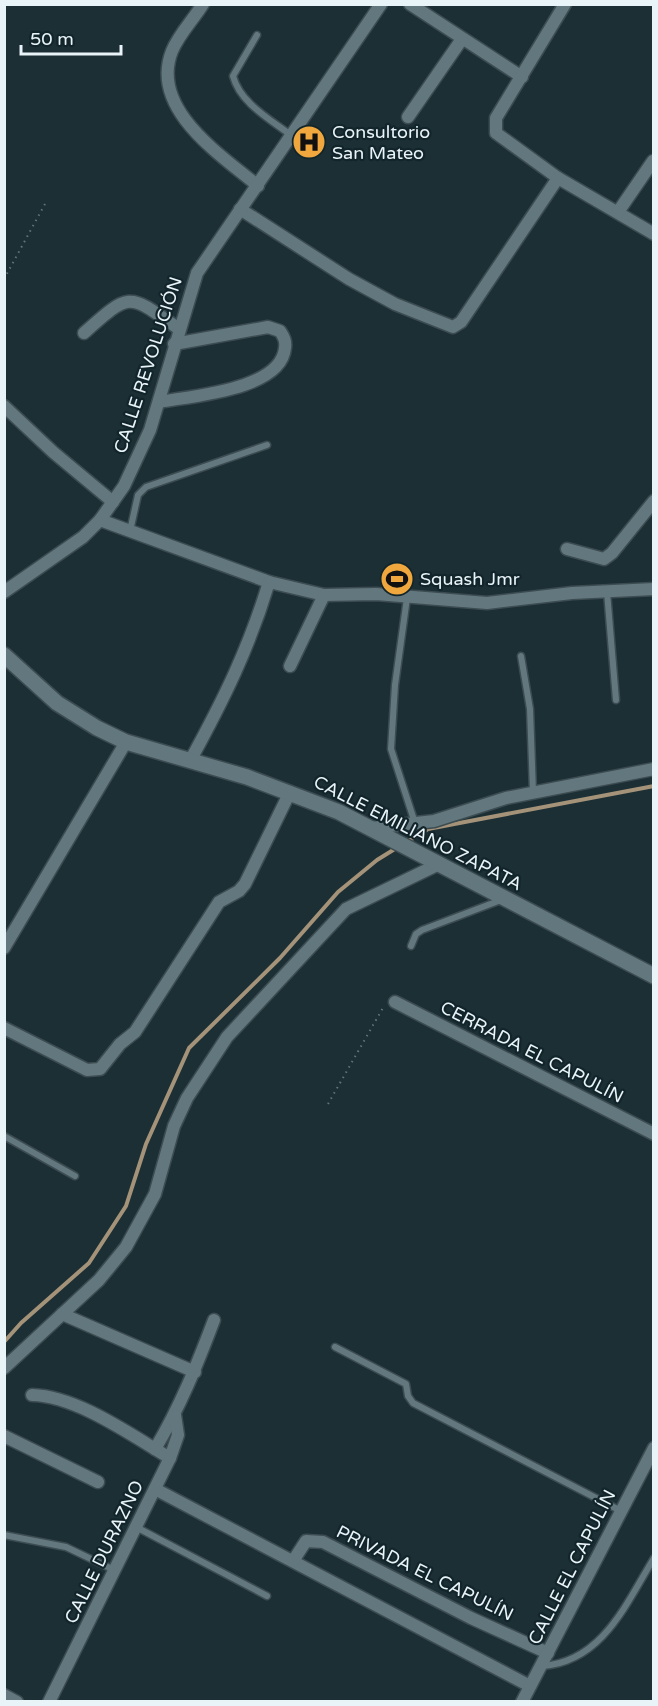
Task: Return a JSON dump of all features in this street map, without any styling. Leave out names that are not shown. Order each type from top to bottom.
[{"type":"street","points":[[203,4],[171,53],[169,77],[174,102],[186,121],[258,186]]},
{"type":"street","name":"CALLE REVOLUCIÓN","points":[[4,592],[83,537],[100,520],[113,502],[142,452],[197,273],[381,4]]},
{"type":"street","points":[[410,4],[522,77]]},
{"type":"street","points":[[565,4],[496,118],[496,133],[558,178],[654,234]]},
{"type":"street","points":[[408,117],[462,39]]},
{"type":"street","points":[[618,212],[653,161]]},
{"type":"street","points":[[240,209],[349,279],[405,309],[453,327],[461,322],[558,178]]},
{"type":"street","points":[[84,333],[112,308],[124,301],[134,300],[179,329]]},
{"type":"street","points":[[159,402],[232,387],[265,377],[281,362],[285,342],[280,331],[268,327],[174,344]]},
{"type":"street","points":[[4,406],[53,452],[113,502]]},
{"type":"street","points":[[567,549],[604,559],[612,553],[654,501]]},
{"type":"street","points":[[100,520],[269,582],[324,596],[376,594],[487,603],[572,593],[654,589]]},
{"type":"street","points":[[190,760],[224,699],[253,635],[269,582]]},
{"type":"street","points":[[290,666],[324,596]]},
{"type":"street","name":"CALLE EMILIANO ZAPATA","points":[[4,655],[57,703],[79,718],[126,742],[290,792],[377,831],[654,976]]},
{"type":"street","points":[[4,948],[126,742]]},
{"type":"street","points":[[377,831],[434,821],[468,809],[534,792],[654,769]]},
{"type":"street","points":[[4,1028],[87,1070],[100,1069],[120,1044],[135,1032],[219,902],[239,891],[245,884],[290,792]]},
{"type":"street","points":[[4,1368],[112,1267],[138,1227],[155,1194],[174,1126],[187,1098],[227,1036],[346,909],[431,861]]},
{"type":"street","name":"CERRADA EL CAPULÍN","points":[[395,1002],[654,1134]]},
{"type":"street","points":[[62,1314],[195,1372]]},
{"type":"street","name":"CALLE DURAZNO","points":[[155,1449],[175,1415],[195,1372],[214,1320]]},
{"type":"street","points":[[32,1395],[67,1402],[170,1458]]},
{"type":"street","name":"CALLE DURAZNO","points":[[49,1701],[170,1458],[178,1436],[175,1415]]},
{"type":"street","points":[[4,1436],[98,1482]]},
{"type":"street","name":"CALLE EL CAPULÍN","points":[[522,1701],[654,1448]]},
{"type":"street","points":[[155,1489],[530,1686]]},
{"type":"street","name":"PRIVADA EL CAPULÍN","points":[[293,1561],[306,1541],[323,1542],[450,1607],[548,1653]]},
{"type":"street","points":[[4,1695],[17,1701]]},
{"type":"lane","points":[[257,35],[233,76],[237,90],[254,107],[292,136]]},
{"type":"lane","points":[[129,532],[138,495],[146,488],[267,446]]},
{"type":"lane","points":[[607,592],[616,700]]},
{"type":"lane","points":[[407,598],[395,685],[391,749],[415,823]]},
{"type":"lane","points":[[521,656],[530,709],[534,792]]},
{"type":"lane","points":[[411,946],[416,934],[422,930],[505,898]]},
{"type":"lane","points":[[4,1136],[75,1176]]},
{"type":"lane","points":[[335,1347],[406,1384],[408,1396],[413,1403],[621,1511]]},
{"type":"lane","points":[[136,1527],[267,1596]]},
{"type":"lane","points":[[4,1535],[15,1539],[66,1547],[115,1571]]},
{"type":"lane","points":[[541,1666],[568,1662],[596,1645],[609,1630],[654,1558]]},
{"type":"path","points":[[4,279],[45,204]]},
{"type":"path","points":[[328,1104],[378,1013],[385,1005],[395,1002]]},
{"type":"waterway","points":[[407,842],[428,829],[654,786]]},
{"type":"waterway","points":[[4,1342],[21,1323],[89,1263],[126,1206],[146,1144],[189,1048],[280,958],[338,892],[377,860],[398,847]]},
{"type":"place","name":"Consultorio San Mateo","points":[[309,142]]},
{"type":"place","name":"Squash Jmr","points":[[397,579]]}]
